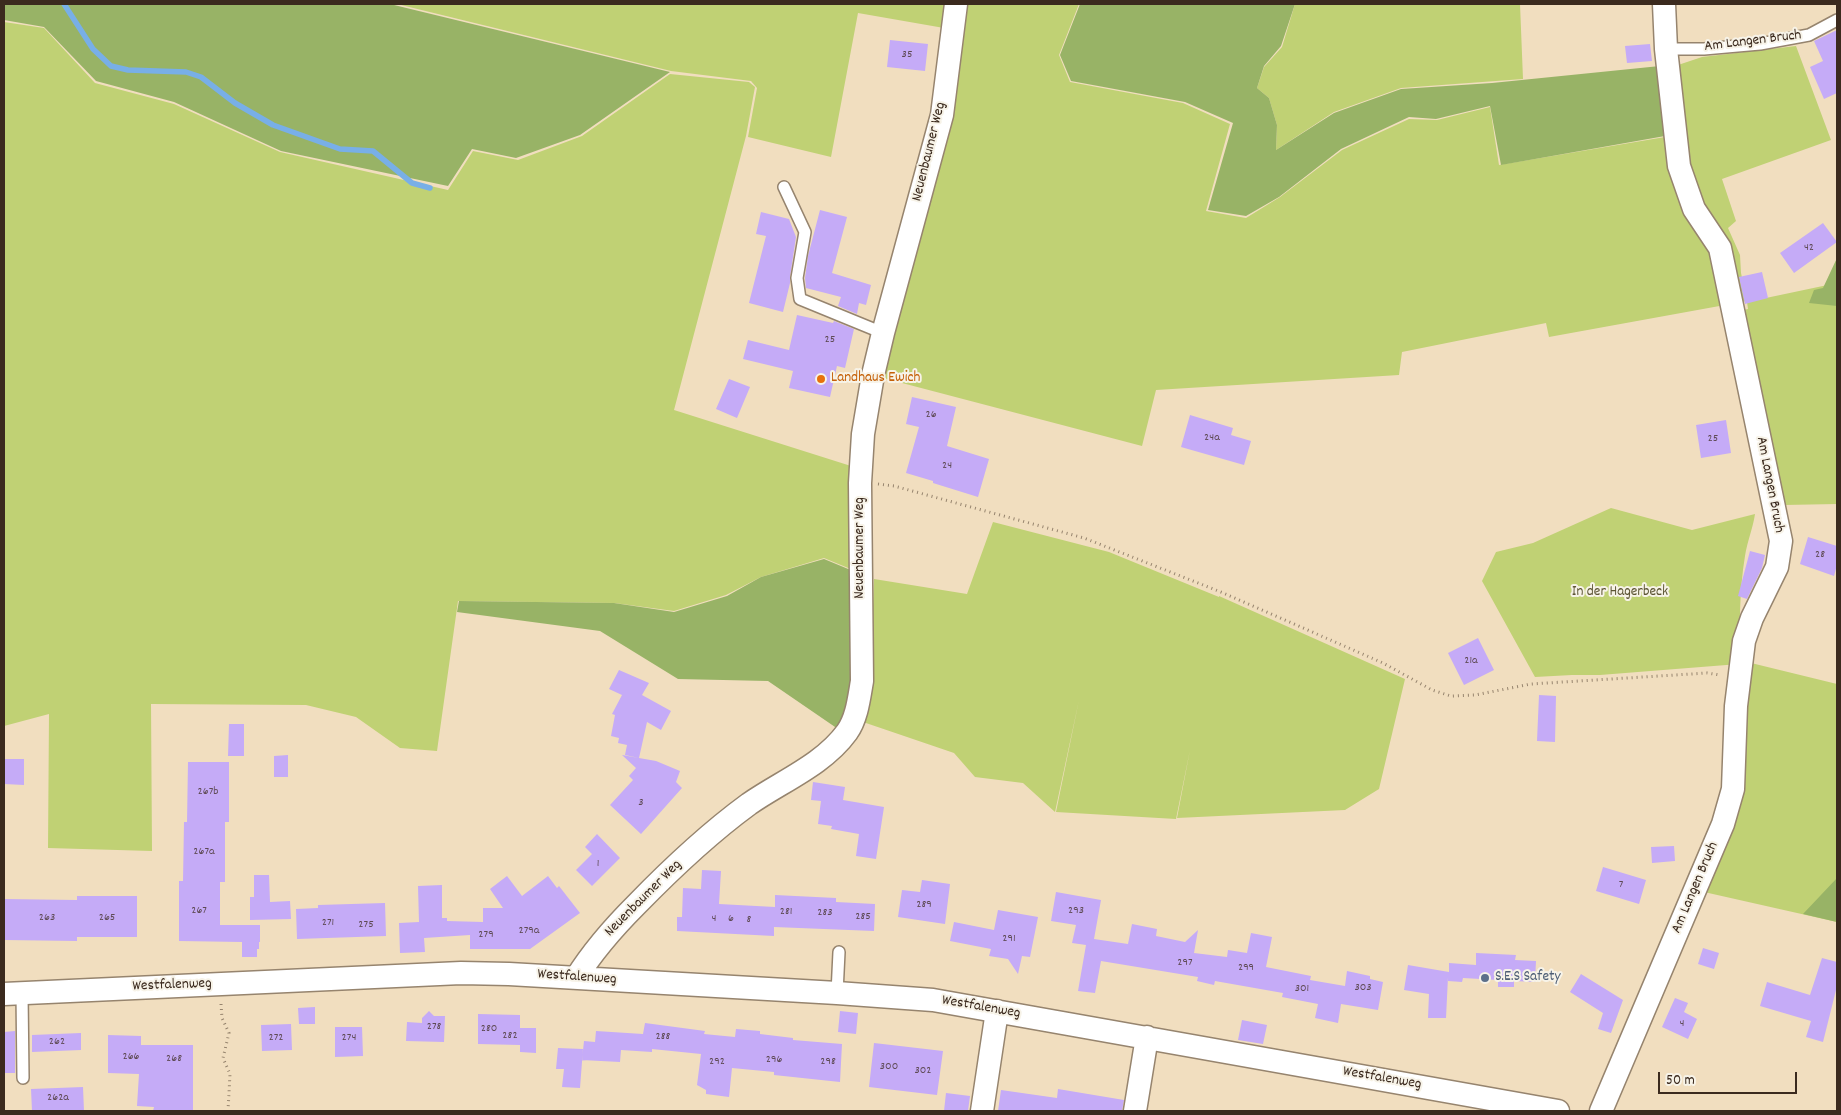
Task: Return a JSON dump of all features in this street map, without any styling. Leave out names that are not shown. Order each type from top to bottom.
[{"type":"street","name":"Neuenbaumer Weg","points":[[576,978],[589,957],[605,937],[654,886],[701,842],[750,804],[823,757],[847,732],[857,709],[862,681],[860,483],[862,442],[882,333],[942,115],[956,4]]},
{"type":"street","name":"Am Langen Bruch","points":[[1601,1111],[1723,824],[1733,789],[1738,679],[1744,642],[1752,618],[1777,567],[1781,541],[1720,248],[1694,209],[1679,166],[1666,49],[1664,4]]},
{"type":"street","name":"Westfalenweg","points":[[13,993],[461,973],[837,992],[934,1000],[1558,1111]]},
{"type":"street","points":[[982,1111],[997,1011]]},
{"type":"street","points":[[1135,1111],[1147,1037]]},
{"type":"lane","name":"Am Langen Bruch","points":[[1666,49],[1704,49],[1760,44],[1809,35],[1837,20]]},
{"type":"lane","points":[[784,187],[805,232],[797,278],[800,299],[882,333]]},
{"type":"lane","points":[[837,992],[839,952]]},
{"type":"lane","points":[[13,993],[23,1078]]},
{"type":"path","points":[[860,483],[894,486],[1084,538],[1221,592],[1383,663],[1432,690],[1451,696],[1475,695],[1531,684],[1707,673],[1738,679]]},
{"type":"path","points":[[219,984],[222,1018],[229,1033],[223,1058],[230,1074],[228,1111]]},
{"type":"green space","points":[[4,4],[390,4],[670,72],[580,135],[516,158],[472,149],[448,186],[281,151],[174,102],[96,81],[44,27],[4,20]]},
{"type":"green space","points":[[397,4],[1079,4],[1059,55],[1070,82],[1183,103],[1230,124],[1206,211],[1246,218],[1280,197],[1342,150],[1409,119],[1437,120],[1490,107],[1499,165],[1665,137],[1675,66],[1702,57],[1796,46],[1831,140],[1722,179],[1736,221],[1728,228],[1740,255],[1741,273],[1747,301],[1549,337],[1546,323],[1402,352],[1399,375],[1156,390],[1142,446],[883,378],[953,111],[964,35],[944,28],[858,13],[831,157],[748,137],[757,88],[751,81],[671,71]]},
{"type":"green space","points":[[1080,4],[1295,4],[1281,46],[1264,66],[1257,88],[1269,98],[1277,125],[1276,150],[1334,113],[1401,89],[1492,83],[1660,66],[1665,136],[1501,165],[1490,106],[1436,119],[1409,117],[1341,149],[1279,197],[1246,216],[1208,210],[1233,123],[1185,102],[1071,81],[1060,55]]},
{"type":"green space","points":[[1295,4],[1520,4],[1523,79],[1401,88],[1334,112],[1276,150],[1277,125],[1269,98],[1257,88],[1264,67],[1282,47]]},
{"type":"green space","points":[[4,22],[44,28],[95,83],[174,104],[280,152],[448,190],[473,151],[518,160],[582,136],[670,74],[749,82],[755,87],[746,136],[674,410],[851,466],[853,570],[824,558],[761,577],[726,595],[674,611],[614,603],[458,601],[437,751],[400,748],[356,717],[306,705],[151,704],[152,851],[48,848],[49,714],[4,726]]},
{"type":"green space","points":[[1837,258],[1837,306],[1809,303],[1814,290],[1823,288]]},
{"type":"green space","points":[[1837,283],[1837,504],[1784,505],[1739,311],[1748,309],[1747,302]]},
{"type":"green space","name":"In der Hagerbeck","points":[[1611,508],[1692,530],[1755,514],[1743,569],[1739,664],[1600,675],[1535,677],[1482,581],[1496,552],[1533,543]]},
{"type":"green space","points":[[993,522],[1109,552],[1219,596],[1405,679],[1379,789],[1345,810],[1177,818],[1190,750],[1176,819],[1056,812],[1079,700],[1055,812],[1023,783],[975,777],[954,753],[863,722],[870,687],[874,579],[967,594]]},
{"type":"green space","points":[[824,559],[853,571],[856,679],[850,706],[838,729],[768,681],[678,679],[600,631],[457,612],[459,601],[614,603],[674,612],[727,596],[761,577]]},
{"type":"green space","points":[[1747,662],[1837,684],[1837,922],[1704,892]]},
{"type":"green space","points":[[1837,878],[1837,922],[1803,914]]},
{"type":"building","points":[[1837,30],[1837,93],[1824,99],[1810,67],[1823,61],[1814,41]]},
{"type":"building","points":[[890,40],[928,44],[925,71],[887,67]]},
{"type":"building","points":[[1650,44],[1652,61],[1627,63],[1625,46]]},
{"type":"building","points":[[820,210],[847,217],[832,273],[871,285],[866,305],[859,303],[857,314],[838,306],[841,297],[806,288],[805,278],[808,256]]},
{"type":"building","points":[[761,212],[789,219],[796,237],[790,283],[783,312],[749,303],[766,236],[756,234]]},
{"type":"building","points":[[1823,223],[1837,242],[1794,273],[1780,253]]},
{"type":"building","points":[[1762,272],[1768,298],[1745,304],[1739,277]]},
{"type":"building","points":[[797,315],[833,323],[834,321],[854,329],[845,368],[837,366],[830,397],[789,388],[793,371],[743,359],[748,340],[789,350]]},
{"type":"building","points":[[729,379],[750,387],[737,418],[716,409]]},
{"type":"building","points":[[912,397],[956,407],[947,446],[989,459],[978,497],[906,473],[919,427],[906,424]]},
{"type":"building","points":[[1190,415],[1233,428],[1231,435],[1251,441],[1244,465],[1181,447]]},
{"type":"building","points":[[1726,420],[1731,453],[1701,458],[1696,425]]},
{"type":"building","points":[[1808,537],[1837,546],[1837,565],[1834,576],[1800,564]]},
{"type":"building","points":[[1750,551],[1765,555],[1762,568],[1747,599],[1738,596]]},
{"type":"building","points":[[1478,638],[1494,670],[1464,685],[1448,653]]},
{"type":"building","points":[[619,670],[649,683],[642,695],[671,711],[661,730],[647,722],[639,758],[625,755],[627,745],[618,743],[619,738],[611,736],[615,715],[612,714],[622,695],[609,689]]},
{"type":"building","points":[[1539,695],[1556,696],[1555,742],[1537,741]]},
{"type":"building","points":[[229,724],[244,724],[244,756],[228,756]]},
{"type":"building","points":[[288,755],[288,777],[274,777],[274,756]]},
{"type":"building","points":[[622,755],[656,761],[680,771],[676,782],[682,788],[641,834],[610,805],[633,780],[629,776],[636,768]]},
{"type":"building","points":[[4,759],[24,759],[24,785],[4,784]]},
{"type":"building","points":[[188,762],[229,762],[229,822],[225,822],[225,882],[220,882],[220,925],[260,925],[260,942],[259,949],[257,949],[257,957],[242,957],[242,942],[179,941],[179,881],[183,881],[184,822],[187,822]]},
{"type":"building","points":[[813,782],[845,787],[843,800],[884,807],[876,859],[856,856],[859,834],[831,829],[832,826],[818,824],[821,801],[811,800]]},
{"type":"building","points":[[597,834],[620,858],[592,886],[576,870],[592,854],[585,847]]},
{"type":"building","points":[[1674,846],[1675,861],[1652,863],[1651,847]]},
{"type":"building","points":[[1603,867],[1646,880],[1639,904],[1596,891]]},
{"type":"building","points":[[702,870],[721,871],[719,904],[775,907],[775,895],[836,898],[836,902],[875,904],[874,931],[774,927],[774,936],[677,931],[677,917],[682,917],[683,888],[701,889]]},
{"type":"building","points":[[254,875],[269,875],[270,902],[290,901],[291,919],[250,920],[250,897],[254,897]]},
{"type":"building","points":[[507,876],[522,896],[548,876],[557,888],[559,886],[580,913],[530,949],[470,949],[470,935],[424,938],[425,952],[400,953],[399,923],[419,922],[418,886],[442,885],[442,918],[447,918],[447,921],[483,922],[483,908],[503,908],[490,889]]},
{"type":"building","points":[[922,880],[950,884],[945,924],[898,917],[902,890],[920,892]]},
{"type":"building","points":[[1056,892],[1101,900],[1094,939],[1128,944],[1132,924],[1157,929],[1156,936],[1185,942],[1198,930],[1194,953],[1227,957],[1228,950],[1247,953],[1251,933],[1272,937],[1266,967],[1311,976],[1310,980],[1345,986],[1347,971],[1370,976],[1370,979],[1383,982],[1378,1010],[1341,1004],[1338,1023],[1315,1018],[1318,1004],[1282,997],[1283,993],[1215,981],[1214,985],[1197,981],[1198,977],[1101,961],[1095,993],[1078,991],[1086,945],[1072,943],[1076,925],[1051,921]]},
{"type":"building","points":[[77,896],[137,896],[137,937],[77,937],[77,941],[4,940],[4,899],[77,900]]},
{"type":"building","points":[[385,903],[386,936],[297,939],[296,909],[318,908],[318,905]]},
{"type":"building","points":[[998,910],[1038,917],[1030,957],[1022,956],[1018,974],[1008,959],[989,956],[991,949],[950,941],[954,922],[994,930]]},
{"type":"building","points":[[1703,948],[1719,953],[1714,969],[1698,964]]},
{"type":"building","points":[[1476,953],[1516,955],[1515,960],[1536,961],[1535,982],[1514,981],[1514,987],[1498,987],[1498,980],[1463,978],[1462,982],[1448,981],[1448,977],[1446,1018],[1428,1018],[1429,994],[1404,990],[1408,965],[1449,972],[1449,963],[1476,965]]},
{"type":"building","points":[[1822,958],[1837,962],[1837,986],[1823,1042],[1806,1037],[1811,1021],[1760,1006],[1767,982],[1810,995]]},
{"type":"building","points":[[1581,974],[1623,1000],[1611,1033],[1598,1029],[1603,1013],[1570,992]]},
{"type":"building","points":[[1675,998],[1688,1003],[1684,1012],[1697,1019],[1688,1039],[1662,1027]]},
{"type":"building","points":[[315,1007],[315,1024],[299,1024],[298,1008]]},
{"type":"building","points":[[429,1011],[434,1016],[445,1016],[444,1042],[406,1041],[407,1022],[422,1023],[422,1018]]},
{"type":"building","points":[[840,1011],[858,1013],[856,1034],[838,1032]]},
{"type":"building","points":[[478,1014],[520,1015],[520,1028],[536,1028],[536,1053],[520,1052],[520,1045],[478,1044]]},
{"type":"building","points":[[1242,1020],[1267,1025],[1263,1044],[1238,1040]]},
{"type":"building","points":[[645,1023],[705,1031],[704,1034],[735,1037],[736,1029],[760,1031],[760,1034],[793,1038],[793,1040],[842,1044],[840,1082],[774,1075],[774,1072],[732,1068],[729,1097],[706,1094],[706,1090],[697,1085],[701,1054],[652,1049],[652,1052],[621,1050],[620,1062],[582,1060],[584,1041],[595,1042],[596,1031],[643,1034]]},
{"type":"building","points":[[291,1024],[292,1050],[262,1051],[261,1025]]},
{"type":"building","points":[[335,1027],[362,1027],[363,1056],[335,1057]]},
{"type":"building","points":[[15,1031],[15,1073],[4,1073],[4,1032]]},
{"type":"building","points":[[81,1033],[81,1050],[32,1052],[32,1035]]},
{"type":"building","points":[[108,1035],[141,1036],[141,1045],[193,1045],[193,1111],[153,1111],[154,1107],[137,1106],[139,1074],[108,1073]]},
{"type":"building","points":[[874,1043],[943,1051],[937,1095],[869,1087]]},
{"type":"building","points":[[558,1048],[583,1049],[580,1088],[562,1087],[564,1069],[556,1069]]},
{"type":"building","points":[[83,1087],[84,1111],[32,1111],[31,1089]]},
{"type":"building","points":[[1058,1089],[1124,1100],[1122,1111],[998,1111],[1001,1090],[1057,1098]]},
{"type":"building","points":[[946,1093],[970,1096],[968,1111],[944,1111]]},
{"type":"waterway","points":[[64,4],[93,49],[111,66],[128,70],[186,72],[201,77],[235,103],[273,125],[340,149],[373,151],[412,183],[430,188]]},
{"type":"place","name":"Landhaus Ewich","points":[[821,379]]},
{"type":"place","name":"S.E.S Safety","points":[[1485,978]]}]
